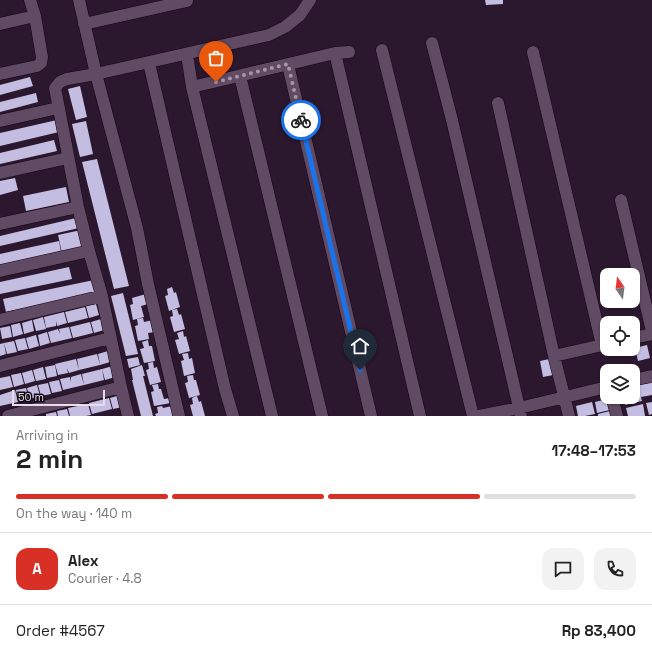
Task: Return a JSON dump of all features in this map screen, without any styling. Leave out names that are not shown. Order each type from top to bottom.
[{"type":"street","points":[[0,74],[37,66],[41,63],[42,57],[35,16],[30,0]]},
{"type":"street","points":[[79,0],[96,74],[137,228],[148,284],[179,416]]},
{"type":"street","points":[[128,416],[102,296],[78,207],[55,88],[60,82],[67,79],[149,63],[269,35],[285,27],[300,15],[310,0]]},
{"type":"street","points":[[84,24],[187,1]]},
{"type":"street","points":[[0,24],[35,16]]},
{"type":"street","points":[[432,43],[452,120],[520,412]]},
{"type":"street","points":[[382,50],[473,416]]},
{"type":"street","points":[[192,87],[335,53],[349,52]]},
{"type":"street","points":[[533,52],[600,324]]},
{"type":"street","points":[[335,53],[420,416]]},
{"type":"street","points":[[188,61],[192,87],[272,416]]},
{"type":"street","points":[[149,63],[225,389],[233,416]]},
{"type":"street","points":[[288,64],[371,416]]},
{"type":"street","points":[[240,76],[322,416]]},
{"type":"street","points":[[498,103],[554,356],[569,416]]},
{"type":"street","points":[[0,121],[58,108]]},
{"type":"street","points":[[0,173],[68,158]]},
{"type":"street","points":[[621,200],[652,332],[640,336]]},
{"type":"street","points":[[0,224],[78,207]]},
{"type":"street","points":[[0,271],[89,251]]},
{"type":"street","points":[[0,320],[102,296]]},
{"type":"street","points":[[0,366],[110,338]]},
{"type":"street","points":[[554,356],[600,345]]},
{"type":"street","points":[[640,379],[652,376]]},
{"type":"street","points":[[8,416],[121,387]]},
{"type":"street","points":[[480,416],[520,412],[564,397],[600,389]]},
{"type":"street","points":[[614,404],[617,416]]},
{"type":"building","points":[[485,0],[503,0],[503,4],[486,5]]},
{"type":"building","points":[[30,77],[33,86],[0,95],[0,85]]},
{"type":"building","points":[[80,86],[87,117],[76,120],[68,89]]},
{"type":"building","points":[[36,93],[38,102],[0,112],[0,102]]},
{"type":"building","points":[[57,120],[59,132],[0,146],[0,133]]},
{"type":"building","points":[[86,121],[93,154],[80,157],[72,124]]},
{"type":"building","points":[[54,140],[57,151],[0,164],[0,153]]},
{"type":"building","points":[[97,159],[129,286],[114,289],[82,162]]},
{"type":"building","points":[[15,178],[18,190],[0,195],[0,181]]},
{"type":"building","points":[[66,187],[69,202],[26,211],[23,196]]},
{"type":"building","points":[[76,218],[79,228],[0,246],[0,236]]},
{"type":"building","points":[[81,230],[85,248],[62,253],[58,235]]},
{"type":"building","points":[[59,241],[61,252],[0,265],[0,254]]},
{"type":"building","points":[[69,267],[72,279],[0,294],[0,282]]},
{"type":"building","points":[[94,280],[97,293],[6,312],[3,299]]},
{"type":"building","points":[[172,287],[174,293],[176,292],[180,307],[169,311],[165,296],[168,295],[167,289]]},
{"type":"building","points":[[123,293],[138,354],[126,356],[111,296]]},
{"type":"building","points":[[146,294],[148,304],[141,306],[144,317],[133,320],[130,305],[133,304],[132,298]]},
{"type":"building","points":[[96,304],[99,315],[89,318],[86,306]]},
{"type":"building","points":[[85,307],[88,318],[68,323],[65,312]]},
{"type":"building","points":[[177,309],[179,315],[181,314],[185,329],[174,332],[170,317],[173,316],[172,310]]},
{"type":"building","points":[[64,312],[67,323],[57,326],[56,321],[56,326],[46,328],[44,317]]},
{"type":"building","points":[[43,317],[46,329],[36,331],[33,320]]},
{"type":"building","points":[[143,318],[144,322],[153,320],[155,332],[148,333],[149,339],[138,341],[135,326],[138,325],[137,319]]},
{"type":"building","points":[[101,319],[104,330],[94,333],[91,322]]},
{"type":"building","points":[[32,320],[34,331],[24,334],[22,323]]},
{"type":"building","points":[[90,322],[93,333],[73,338],[70,327]]},
{"type":"building","points":[[20,323],[23,334],[13,337],[11,325]]},
{"type":"building","points":[[10,326],[12,337],[2,339],[0,328]]},
{"type":"building","points":[[69,327],[72,338],[51,343],[48,332],[58,329],[60,334],[59,329]]},
{"type":"building","points":[[183,331],[190,351],[179,354],[175,340],[179,339],[177,333]]},
{"type":"building","points":[[47,332],[50,343],[40,346],[38,335]]},
{"type":"building","points":[[36,335],[39,346],[29,349],[26,338]]},
{"type":"building","points":[[25,338],[28,349],[18,351],[15,340]]},
{"type":"building","points":[[148,340],[149,346],[152,346],[155,361],[144,363],[140,349],[144,348],[142,342]]},
{"type":"building","points":[[14,341],[17,352],[7,354],[4,343]]},
{"type":"building","points":[[4,343],[6,354],[0,356],[0,344]]},
{"type":"building","points":[[647,345],[650,358],[638,361],[637,356],[640,356],[640,347]]},
{"type":"building","points":[[108,351],[110,362],[100,365],[98,354]]},
{"type":"building","points":[[188,353],[189,359],[192,358],[195,373],[184,376],[181,361],[184,360],[182,354]]},
{"type":"building","points":[[97,354],[100,365],[79,370],[77,359]]},
{"type":"building","points":[[138,357],[140,365],[129,368],[127,359]]},
{"type":"building","points":[[554,358],[558,374],[543,377],[540,361]]},
{"type":"building","points":[[76,359],[79,370],[69,373],[67,368],[68,373],[58,375],[55,364]]},
{"type":"building","points":[[153,362],[154,368],[157,367],[161,382],[150,385],[146,370],[149,369],[148,363]]},
{"type":"building","points":[[55,365],[57,376],[47,378],[45,367]]},
{"type":"building","points":[[142,365],[145,376],[143,376],[153,416],[141,416],[132,380],[131,369]]},
{"type":"building","points":[[113,366],[115,377],[105,380],[102,369]]},
{"type":"building","points":[[43,367],[46,379],[36,381],[33,370]]},
{"type":"building","points":[[102,369],[104,380],[84,385],[82,374]]},
{"type":"building","points":[[32,370],[35,381],[25,384],[22,373]]},
{"type":"building","points":[[21,373],[24,384],[14,387],[11,375]]},
{"type":"building","points":[[81,374],[84,385],[63,390],[60,379],[70,377],[71,382],[71,377]]},
{"type":"building","points":[[193,375],[200,395],[189,398],[185,383],[188,382],[187,376]]},
{"type":"building","points":[[10,376],[13,387],[0,390],[0,378]]},
{"type":"building","points":[[59,380],[62,391],[52,393],[49,382]]},
{"type":"building","points":[[652,381],[652,395],[641,397],[642,401],[640,401],[640,384]]},
{"type":"building","points":[[48,383],[51,394],[41,396],[38,385]]},
{"type":"building","points":[[158,384],[164,399],[170,398],[171,403],[154,406],[151,392],[154,391],[152,385]]},
{"type":"building","points":[[37,385],[40,396],[30,399],[27,388]]},
{"type":"building","points":[[26,388],[29,399],[19,401],[16,390]]},
{"type":"building","points":[[15,390],[18,402],[0,406],[0,395]]},
{"type":"building","points":[[120,395],[123,407],[113,409],[110,398]]},
{"type":"building","points":[[197,396],[199,402],[201,401],[205,416],[193,416],[190,405],[193,404],[192,398]]},
{"type":"building","points":[[109,398],[112,409],[92,414],[89,403]]},
{"type":"building","points":[[600,401],[600,404],[613,404],[614,409],[597,413],[595,402]]},
{"type":"building","points":[[592,402],[595,414],[578,416],[576,406]]},
{"type":"building","points":[[652,402],[652,414],[649,415],[646,403]]},
{"type":"building","points":[[88,404],[91,415],[70,416],[68,408]]},
{"type":"building","points":[[643,404],[645,416],[628,416],[626,408]]},
{"type":"building","points":[[162,406],[163,408],[172,406],[174,416],[156,416],[155,414],[158,413],[157,407]]},
{"type":"building","points":[[67,409],[69,416],[58,416],[57,411]]},
{"type":"building","points":[[614,410],[616,416],[598,416],[598,414]]},
{"type":"building","points":[[56,412],[57,416],[46,416],[46,414]]},
{"type":"way so far","points":[[216,82],[288,64],[301,120]]},
{"type":"route","points":[[301,120],[360,370]]}]
